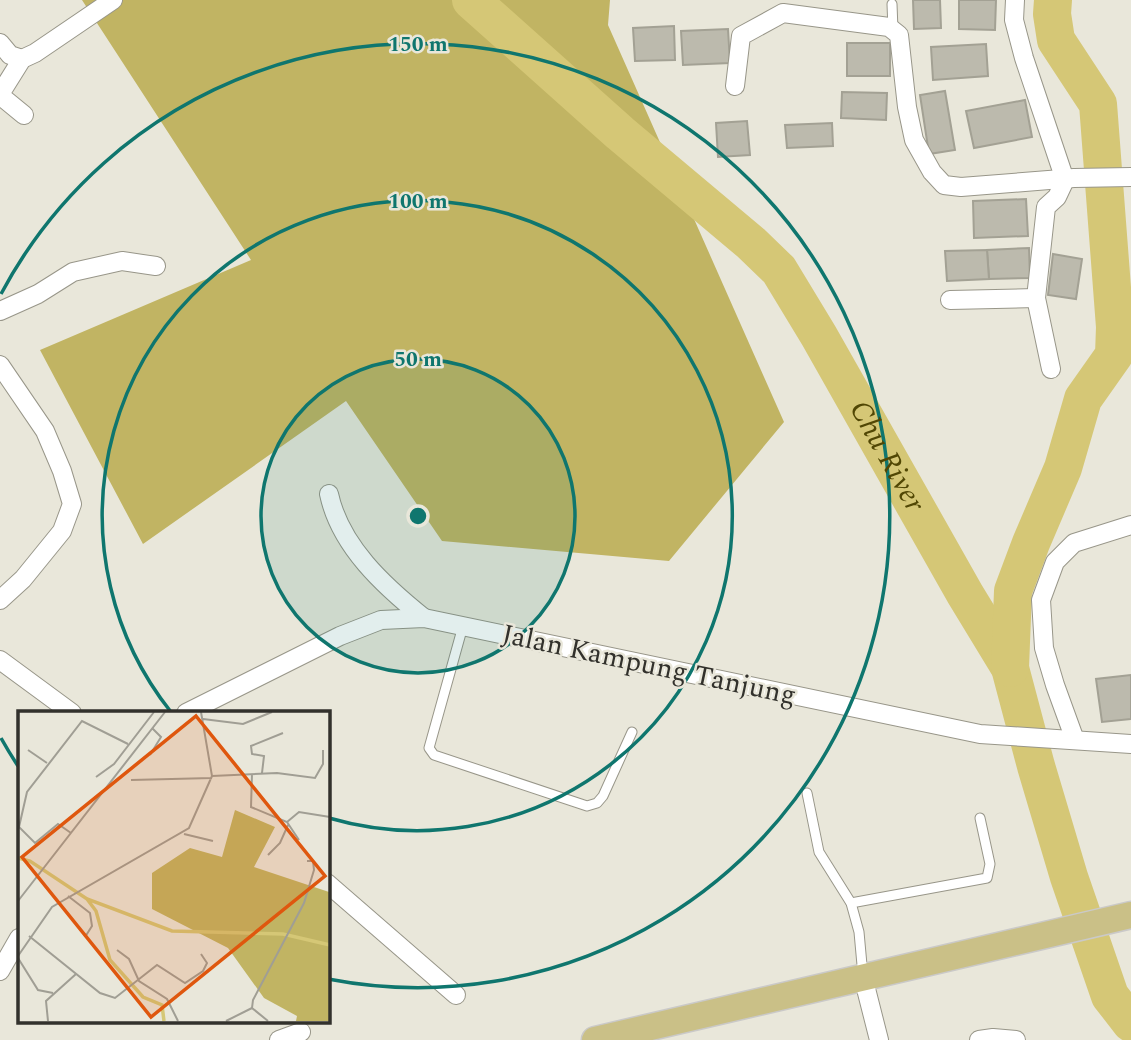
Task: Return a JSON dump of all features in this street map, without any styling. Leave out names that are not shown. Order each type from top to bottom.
[{"type":"main road","points":[[595,1040],[1131,915]]},
{"type":"street","points":[[24,115],[2,97],[2,91],[22,59],[113,0]]},
{"type":"street","points":[[1015,0],[1014,20],[1024,58],[1069,179]]},
{"type":"street","points":[[735,86],[741,36],[781,7],[889,27],[899,35],[907,107],[914,140],[932,172],[944,185],[961,187],[1129,177]]},
{"type":"street","points":[[0,43],[10,55],[22,59]]},
{"type":"street","points":[[1051,369],[1036,298],[1046,207],[1057,197],[1069,179]]},
{"type":"street","points":[[0,311],[38,294],[73,272],[122,261],[156,266]]},
{"type":"street","points":[[950,300],[1036,298]]},
{"type":"street","points":[[0,365],[46,431],[72,504],[62,531],[23,579],[0,600]]},
{"type":"street","points":[[329,494],[333,512],[358,554],[396,596],[424,618]]},
{"type":"street","points":[[1075,740],[1044,648],[1041,600],[1055,562],[1074,543],[1131,525]]},
{"type":"street","name":"Jalan Kampung Tanjung","points":[[190,711],[340,636],[381,620],[424,618],[980,734],[1131,744]]},
{"type":"street","points":[[0,660],[69,711]]},
{"type":"street","points":[[329,885],[456,995]]},
{"type":"street","points":[[0,971],[18,940]]},
{"type":"street","points":[[863,977],[879,1040]]},
{"type":"street","points":[[279,1040],[300,1032]]},
{"type":"street","points":[[988,1039],[1016,1040]]},
{"type":"lane","points":[[892,4],[893,30]]},
{"type":"lane","points":[[463,626],[429,748],[434,755],[587,806],[597,803],[603,796],[632,732]]},
{"type":"lane","points":[[807,793],[819,852],[851,903],[859,932],[863,977]]},
{"type":"lane","points":[[851,903],[987,878],[990,864],[980,818]]},
{"type":"shaded area","points":[[82,0],[610,0],[608,25],[784,422],[669,561],[442,541],[346,401],[143,544],[40,350],[251,260]]},
{"type":"building","points":[[913,0],[940,0],[941,28],[914,29]]},
{"type":"building","points":[[959,0],[996,0],[995,30],[959,29]]},
{"type":"building","points":[[674,26],[675,60],[635,61],[633,28]]},
{"type":"building","points":[[728,29],[730,63],[683,65],[681,31]]},
{"type":"building","points":[[847,43],[890,43],[890,76],[847,76]]},
{"type":"building","points":[[986,44],[988,76],[933,80],[931,47]]},
{"type":"building","points":[[945,91],[955,150],[929,154],[920,95]]},
{"type":"building","points":[[842,92],[887,93],[886,120],[841,118]]},
{"type":"building","points":[[1025,100],[1032,137],[974,148],[966,111]]},
{"type":"building","points":[[747,121],[750,155],[718,157],[716,123]]},
{"type":"building","points":[[832,123],[833,146],[787,148],[785,125]]},
{"type":"building","points":[[1026,199],[1028,236],[974,238],[973,201]]},
{"type":"building","points":[[1029,248],[1030,278],[989,279],[987,250]]},
{"type":"building","points":[[987,250],[989,279],[947,281],[945,251]]},
{"type":"building","points":[[1053,254],[1082,259],[1076,299],[1048,295]]},
{"type":"building","points":[[1131,675],[1131,719],[1102,722],[1096,679]]},
{"type":"waterway","name":"Chu River","points":[[471,0],[779,270],[1010,668],[1069,877],[1110,996],[1131,1023]]},
{"type":"waterway","points":[[1010,668],[1013,591],[1063,468],[1083,399],[1114,355],[1115,327],[1098,104],[1056,40],[1053,0]]}]
